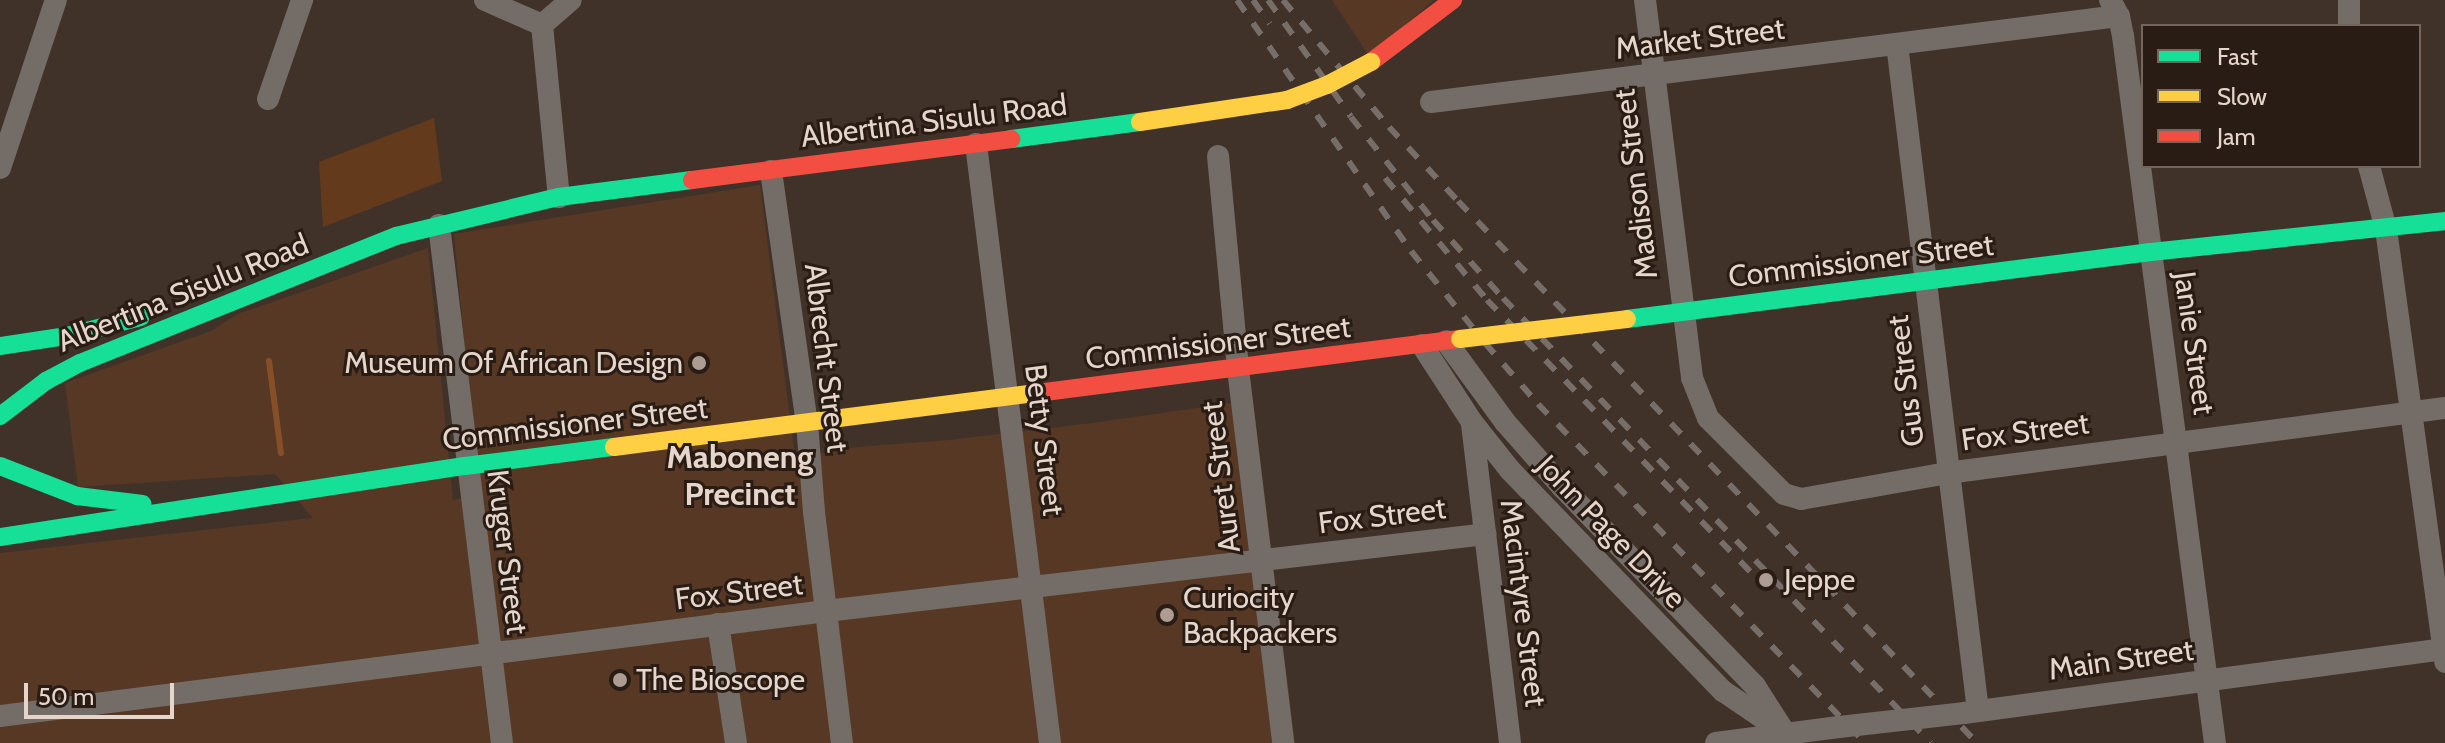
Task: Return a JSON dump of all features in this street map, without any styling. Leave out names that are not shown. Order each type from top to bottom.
[{"type":"main road","name":"Albertina Sisulu Road","points":[[0,416],[46,381],[80,363],[396,236],[559,197],[976,144],[1287,100],[1327,85],[1371,62],[1402,42],[1453,0]]},
{"type":"main road","name":"Commissioner Street","points":[[0,537],[465,466],[2151,252],[2445,221]]},
{"type":"main road","name":"Albertina Sisulu Road","points":[[0,346],[117,325],[325,249],[357,239],[396,236]]},
{"type":"main road","points":[[0,466],[77,496],[192,508]]},
{"type":"street","points":[[0,168],[56,0]]},
{"type":"street","points":[[268,99],[302,0]]},
{"type":"street","points":[[485,0],[542,25]]},
{"type":"street","name":"Madison Street","points":[[1645,0],[1681,312]]},
{"type":"street","points":[[2349,0],[2349,24]]},
{"type":"street","points":[[542,25],[567,2]]},
{"type":"street","name":"Market Street","points":[[1431,102],[1897,44],[2114,8]]},
{"type":"street","name":"Janie Street","points":[[2114,8],[2151,252],[2215,743]]},
{"type":"street","points":[[542,25],[559,197]]},
{"type":"street","name":"Gus Street","points":[[1897,44],[1947,473],[1970,711]]},
{"type":"street","name":"Betty Street","points":[[976,144],[1050,743]]},
{"type":"street","name":"Auret Street","points":[[1218,156],[1238,369],[1283,743]]},
{"type":"street","points":[[2370,168],[2386,229],[2444,654]]},
{"type":"street","name":"Albrecht Street","points":[[771,171],[807,423],[842,743]]},
{"type":"street","name":"Kruger Street","points":[[439,225],[465,466],[502,743]]},
{"type":"street","name":"Fox Street","points":[[1681,312],[1692,378],[1708,418],[1784,494],[1801,499],[1947,473],[2445,408]]},
{"type":"street","name":"John Page Drive","points":[[1453,340],[1505,422],[1563,488],[1755,686],[1796,735]]},
{"type":"street","name":"John Page Drive","points":[[1422,345],[1472,422],[1510,470],[1723,691],[1796,735]]},
{"type":"street","name":"Macintyre Street","points":[[1472,422],[1510,743]]},
{"type":"street","name":"Fox Street","points":[[0,716],[718,624],[1486,534]]},
{"type":"street","points":[[718,624],[736,743]]},
{"type":"street","name":"Main Street","points":[[1716,743],[1796,735],[2207,679],[2444,654]]},
{"type":"shaded area","points":[[1332,0],[1434,0],[1369,56]]},
{"type":"shaded area","points":[[434,118],[442,181],[323,227],[319,162]]},
{"type":"shaded area","name":"Maboneng Precinct","points":[[760,185],[795,457],[857,447],[1092,423],[1253,400],[1295,743],[0,743],[0,553],[313,518],[275,474],[78,487],[65,383],[211,331],[238,314],[428,248],[453,500],[479,495],[454,234]]},
{"type":"waterway","points":[[269,361],[281,453]]},
{"type":"railway","points":[[1237,0],[1411,251],[1485,343],[1538,404],[1865,743]]},
{"type":"railway","points":[[1253,0],[1270,24]]},
{"type":"railway","points":[[1268,0],[1351,117],[1433,220],[1503,298],[1931,743]]},
{"type":"railway","points":[[1283,0],[1389,127],[1458,201],[1977,743]]},
{"type":"railway","points":[[1385,178],[1487,300],[1757,579]]},
{"type":"traffic: fast","points":[[1011,139],[1140,122]]},
{"type":"traffic: fast","points":[[0,416],[46,381],[80,363],[396,236],[559,197],[692,180]]},
{"type":"traffic: fast","points":[[1627,319],[2151,252],[2445,221]]},
{"type":"traffic: fast","points":[[0,346],[67,336],[141,317]]},
{"type":"traffic: fast","points":[[0,537],[465,466],[614,447]]},
{"type":"traffic: fast","points":[[0,466],[77,496],[143,504]]},
{"type":"traffic: slow","points":[[1140,122],[1287,100],[1327,85],[1371,62]]},
{"type":"traffic: slow","points":[[1460,339],[1627,319]]},
{"type":"traffic: slow","points":[[614,447],[1037,393]]},
{"type":"traffic: jam","points":[[1371,62],[1453,0]]},
{"type":"traffic: jam","points":[[692,180],[1011,139]]},
{"type":"traffic: jam","points":[[1037,393],[1460,339]]},
{"type":"place","name":"Museum Of African Design","points":[[699,363]]},
{"type":"place","name":"Jeppe","points":[[1766,580]]},
{"type":"place","name":"Curiocity Backpackers","points":[[1167,615]]},
{"type":"place","name":"The Bioscope","points":[[620,680]]},
{"type":"district","name":"Maboneng Precinct","points":[[740,476]]}]
